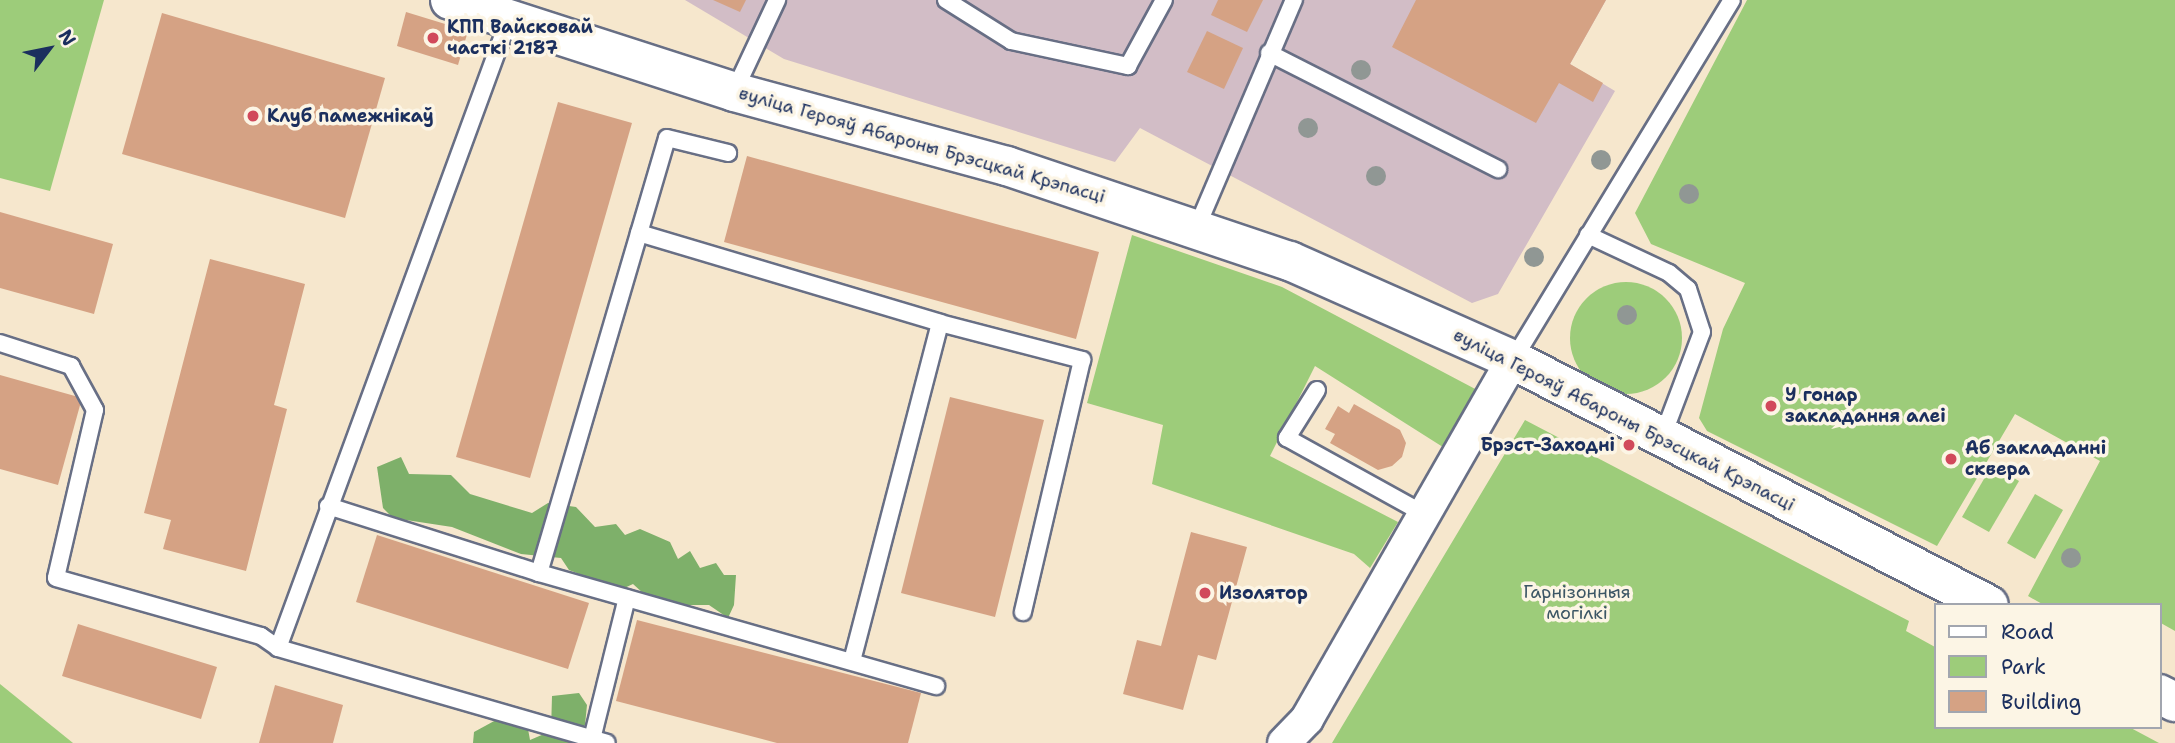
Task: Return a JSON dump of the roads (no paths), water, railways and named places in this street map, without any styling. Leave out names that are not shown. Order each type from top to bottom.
[{"type":"main road","name":"вуліца Герояў Абароны Брэсцкай Крэпасці","points":[[450,0],[734,92],[1007,166],[1197,227],[1290,261],[1513,360],[1985,603]]},
{"type":"street","points":[[1284,743],[1307,719],[1513,360]]},
{"type":"lane","points":[[734,92],[777,0]]},
{"type":"lane","points":[[946,0],[1011,41],[1128,66],[1164,0]]},
{"type":"lane","points":[[1197,227],[1294,0]]},
{"type":"lane","points":[[1513,360],[1732,0]]},
{"type":"lane","points":[[278,648],[328,506],[496,63],[509,19]]},
{"type":"lane","points":[[1269,54],[1498,169]]},
{"type":"lane","points":[[539,573],[667,138],[728,153]]},
{"type":"lane","points":[[639,233],[940,323],[1082,360],[1023,612]]},
{"type":"lane","points":[[1588,235],[1669,273],[1688,289],[1702,332],[1662,438]]},
{"type":"lane","points":[[852,661],[940,323]]},
{"type":"lane","points":[[0,343],[71,366],[95,410],[56,578],[261,636],[278,648],[599,741],[627,598]]},
{"type":"lane","points":[[1317,390],[1287,438],[1424,514]]},
{"type":"lane","points":[[328,506],[539,573],[936,686]]},
{"type":"place","name":"КПП Вайсковай часткі 2187","points":[[433,38]]},
{"type":"place","name":"Клуб памежнікаў","points":[[253,116]]},
{"type":"place","name":"У гонар закладання алеі","points":[[1771,406]]},
{"type":"place","name":"Брэст-Заходні","points":[[1629,445]]},
{"type":"place","name":"Аб закладанні сквера","points":[[1951,459]]},
{"type":"place","name":"Изолятор","points":[[1205,593]]},
{"type":"park label","name":"Гарнізонныя могілкі","points":[[1577,603]]}]
